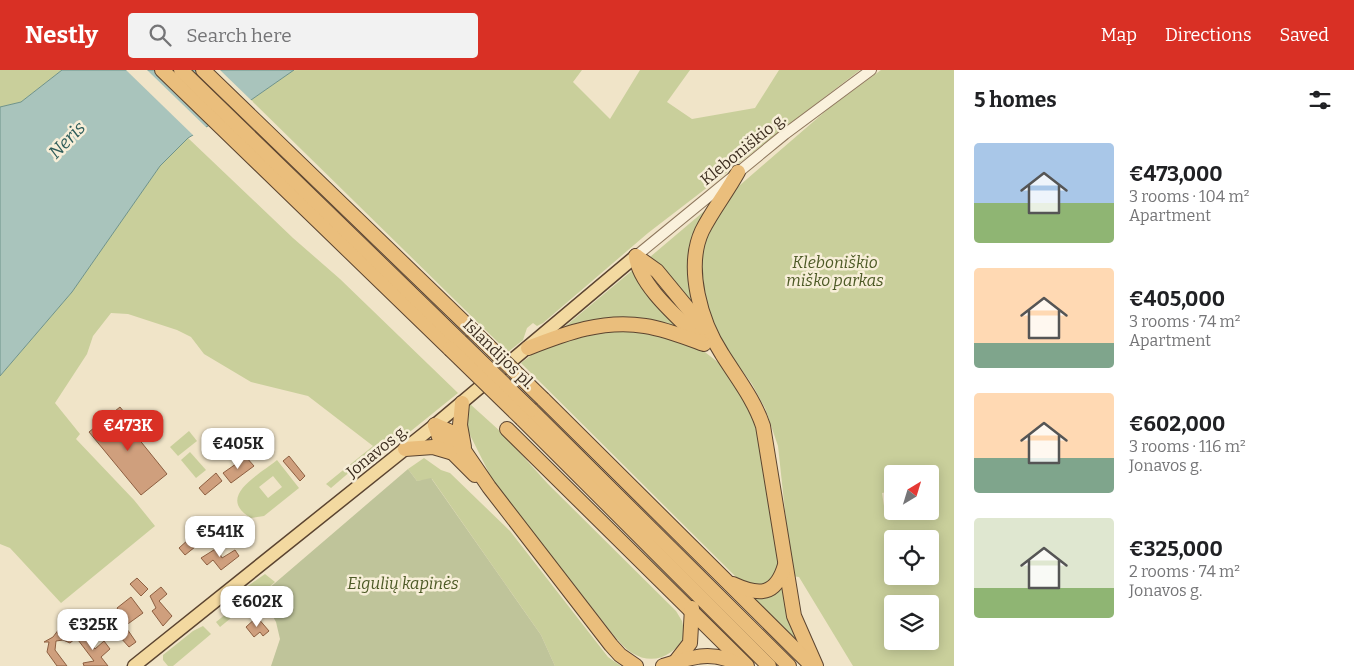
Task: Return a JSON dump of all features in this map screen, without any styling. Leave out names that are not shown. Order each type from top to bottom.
[{"type":"highway","name":"Islandijos pl.","points":[[162,70],[316,211],[789,666]]},
{"type":"highway","name":"Islandijos pl.","points":[[181,70],[316,211]]},
{"type":"highway","points":[[203,70],[543,399],[811,666]]},
{"type":"highway","points":[[706,339],[698,291],[696,258],[702,232],[738,172]]},
{"type":"highway","points":[[636,256],[637,265],[644,280],[706,339],[727,362],[744,385],[759,414],[763,426],[794,616],[816,666]]},
{"type":"highway","points":[[528,348],[569,332],[595,326],[643,325],[706,339]]},
{"type":"highway","points":[[462,403],[460,425],[465,450]]},
{"type":"highway","name":"Islandijos pl.","points":[[526,414],[692,590],[769,666]]},
{"type":"highway","points":[[435,425],[450,431],[489,487],[610,645],[620,656],[636,666]]},
{"type":"highway","points":[[435,425],[440,440],[450,452],[489,487]]},
{"type":"highway","points":[[507,429],[747,666]]},
{"type":"highway","points":[[405,449],[433,447],[450,452]]},
{"type":"highway","points":[[726,582],[748,591],[764,591],[777,584],[785,564]]},
{"type":"highway","points":[[669,664],[687,650],[692,636],[692,590]]},
{"type":"highway","points":[[675,594],[690,620],[692,629]]},
{"type":"highway","points":[[669,664],[699,655],[712,655],[741,666]]},
{"type":"main road","name":"Jonavos g.","points":[[134,666],[462,403],[636,256]]},
{"type":"street","name":"Kleboniškio g.","points":[[636,256],[785,134],[872,70]]},
{"type":"green space","points":[[0,70],[62,70],[21,102],[0,107]]},
{"type":"green space","points":[[294,70],[582,70],[573,82],[610,119],[640,70],[690,70],[667,102],[692,119],[755,108],[779,70],[860,70],[648,233],[543,323],[537,326],[533,323],[527,328],[523,340],[508,352],[251,100]]},
{"type":"green space","name":"Kleboniškio miško parkas","points":[[881,70],[954,70],[954,666],[853,666],[799,577],[792,576],[778,446],[765,408],[752,384],[721,342],[702,299],[701,245],[732,192],[828,109]]},
{"type":"green space","points":[[188,138],[293,238],[340,279],[458,393],[370,464],[366,458],[331,488],[326,484],[373,446],[308,396],[251,382],[204,354],[191,337],[177,330],[128,314],[111,313],[93,336],[87,354],[55,403],[80,434],[76,439],[134,500],[155,526],[61,603],[10,548],[0,544],[0,376],[72,292],[160,166]]},
{"type":"green space","points":[[715,202],[704,220],[697,316],[650,257]]},
{"type":"green space","points":[[634,269],[683,333],[562,329]]},
{"type":"green space","points":[[619,329],[642,329],[701,349],[719,363],[733,381],[757,424],[780,562],[773,581],[760,587],[739,580],[521,363],[543,346],[572,336]]},
{"type":"green space","points":[[470,404],[501,432],[548,484],[676,611],[682,621],[685,635],[681,642],[669,653],[655,659],[640,657],[626,649],[612,633],[493,481],[467,429],[466,412]]},
{"type":"green space","points":[[189,431],[197,441],[178,456],[170,447]]},
{"type":"green space","points":[[190,452],[206,470],[196,478],[181,460]]},
{"type":"green space","points":[[424,458],[441,470],[450,473],[510,531],[608,657],[621,666],[555,666],[541,635],[432,479],[417,481],[408,469]]},
{"type":"green space","points":[[277,460],[299,488],[264,516],[251,518],[241,510],[237,502],[239,494],[251,479]],"holes":[[[273,476],[282,487],[268,498],[259,487]]]},
{"type":"green space","name":"Eigulių kapinės","points":[[408,469],[417,481],[431,478],[541,635],[555,666],[271,666],[280,639],[276,622],[261,595]]},
{"type":"green space","points":[[265,574],[275,582],[220,627],[216,622],[238,604],[236,600],[248,586]]},
{"type":"green space","points":[[783,581],[799,642],[753,597]]},
{"type":"green space","points":[[203,626],[211,634],[173,666],[168,666],[163,660],[163,655],[193,631]]},
{"type":"water","name":"Neris","points":[[62,70],[294,70],[251,100],[188,138],[160,166],[72,292],[0,376],[0,107],[21,102]]},
{"type":"pier","points":[[126,70],[147,70],[208,129],[195,137]]},
{"type":"pier","points":[[196,70],[220,70],[253,102],[238,111]]},
{"type":"building","points":[[120,407],[129,418],[125,422],[167,474],[141,495],[89,432]]},
{"type":"building","points":[[289,456],[305,476],[300,481],[283,461]]},
{"type":"building","points":[[246,457],[254,466],[231,483],[223,473]]},
{"type":"building","points":[[216,473],[222,481],[205,495],[199,488]]},
{"type":"building","points":[[189,539],[195,547],[185,555],[179,548]]},
{"type":"building","points":[[217,548],[222,558],[235,550],[239,556],[221,570],[213,560],[207,565],[201,558]]},
{"type":"building","points":[[137,578],[148,589],[141,596],[130,584]]},
{"type":"building","points":[[161,587],[167,594],[159,601],[172,616],[163,626],[152,611],[156,608],[150,596]]},
{"type":"building","points":[[131,597],[143,613],[125,626],[136,642],[129,647],[111,627],[124,618],[117,608]]},
{"type":"building","points":[[257,617],[269,631],[263,636],[260,632],[254,637],[246,627]]},
{"type":"building","points":[[59,629],[58,634],[70,633],[76,638],[70,643],[63,640],[56,641],[55,650],[67,666],[57,666],[47,652],[49,642],[44,642],[53,637]]},
{"type":"building","points":[[82,631],[95,649],[104,641],[110,649],[101,657],[108,666],[84,666],[83,663],[94,661],[75,636]]}]
